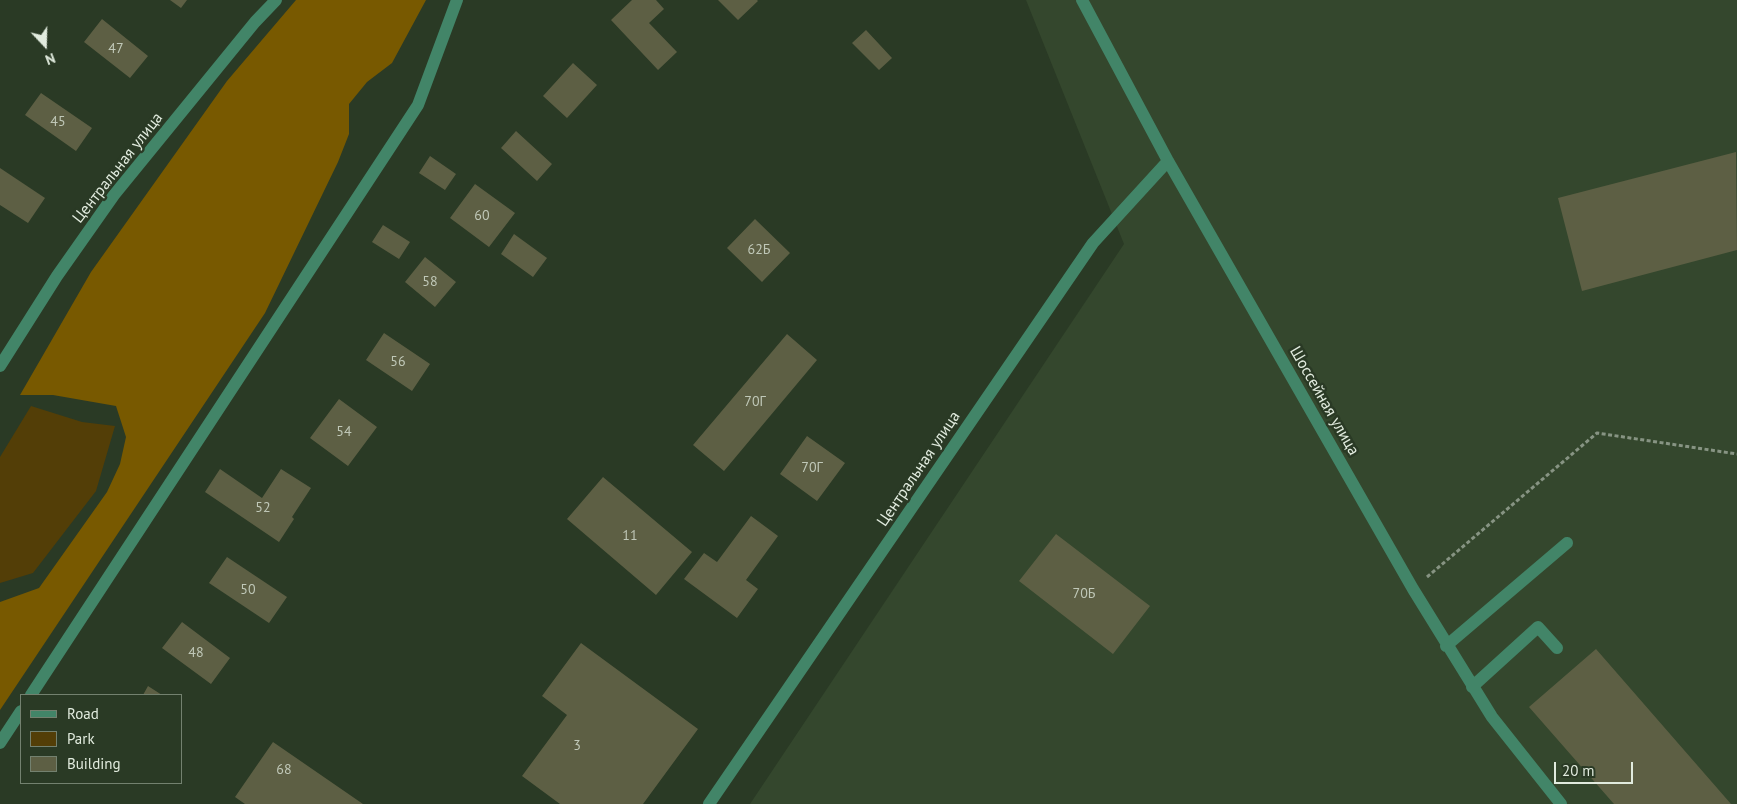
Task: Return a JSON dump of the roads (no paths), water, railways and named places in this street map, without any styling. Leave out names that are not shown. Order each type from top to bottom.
[{"type":"street","name":"Центральная улица","points":[[0,366],[56,276],[114,195],[255,22],[276,0]]},
{"type":"street","points":[[32,694],[418,105],[457,0]]},
{"type":"street","name":"Шоссейная улица","points":[[1082,0],[1168,160],[1412,589],[1492,717],[1561,804]]},
{"type":"street","name":"Центральная улица","points":[[709,804],[1094,243],[1168,160]]},
{"type":"street","points":[[1446,646],[1567,543]]},
{"type":"street","points":[[1472,687],[1538,627],[1557,648]]},
{"type":"street","points":[[0,743],[20,712]]}]
